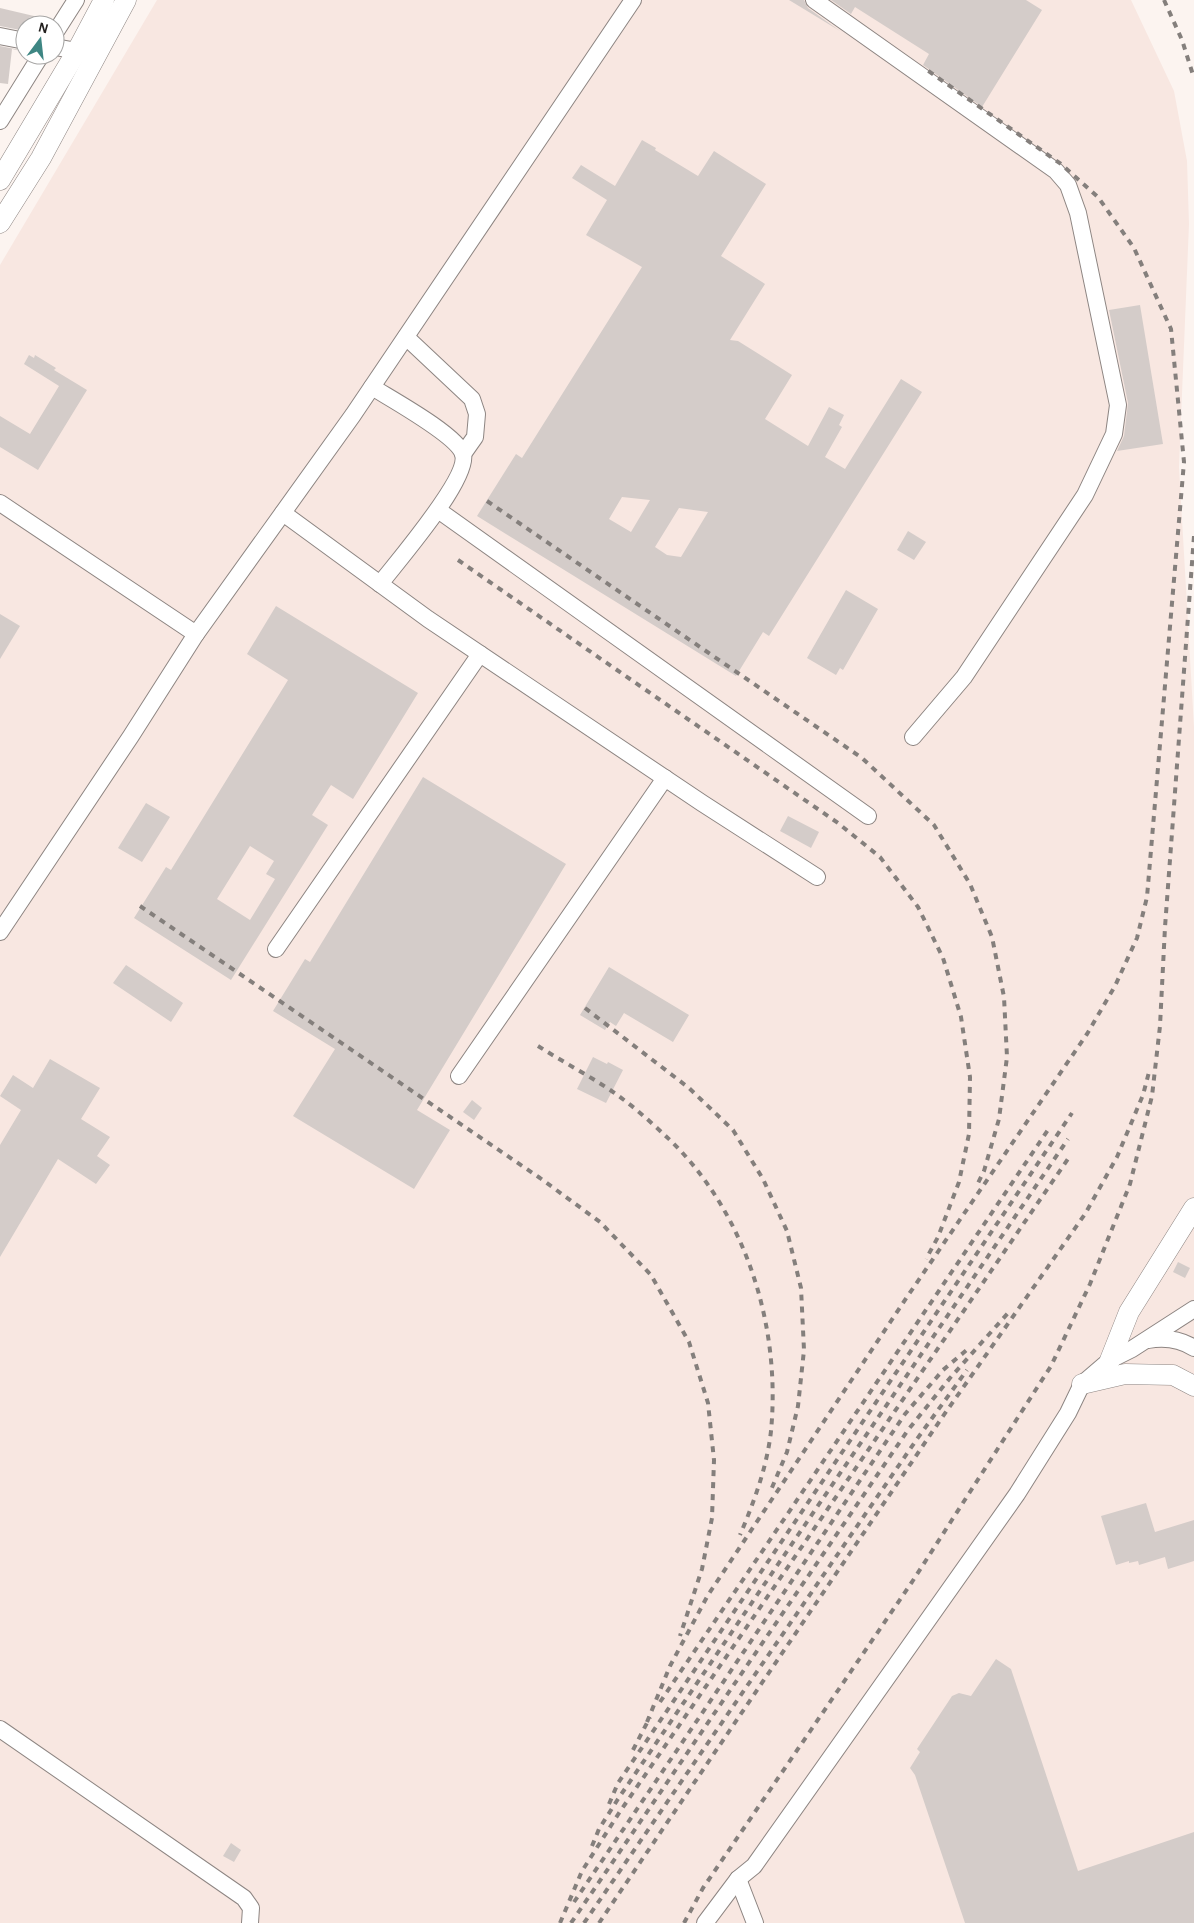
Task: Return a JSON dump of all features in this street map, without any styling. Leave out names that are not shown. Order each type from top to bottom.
[{"type":"main road","points":[[3,169],[77,51],[104,0]]},
{"type":"main road","points":[[0,223],[41,158],[126,0]]},
{"type":"main road","points":[[1110,1360],[1132,1306],[1194,1208]]},
{"type":"main road","points":[[1082,1384],[1125,1374],[1173,1375],[1194,1386]]},
{"type":"street","points":[[65,17],[76,0]]},
{"type":"street","points":[[0,932],[131,736],[196,634],[372,387],[633,0]]},
{"type":"street","points":[[814,0],[1056,170],[1068,185],[1078,213],[1118,405],[1114,434],[1085,495],[964,677],[913,737]]},
{"type":"street","points":[[0,36],[15,39]]},
{"type":"street","points":[[65,48],[77,51]]},
{"type":"street","points":[[0,122],[35,65]]},
{"type":"street","points":[[406,337],[472,399],[477,414],[475,437],[463,454]]},
{"type":"street","points":[[372,387],[449,437],[463,454],[464,465],[438,510],[380,584]]},
{"type":"street","points":[[0,503],[196,634]]},
{"type":"street","points":[[438,510],[868,816]]},
{"type":"street","points":[[283,513],[480,654],[817,877]]},
{"type":"street","points":[[276,949],[480,654]]},
{"type":"street","points":[[459,1076],[665,778]]},
{"type":"street","points":[[706,1923],[738,1878],[754,1866],[1017,1494],[1068,1413],[1082,1384],[1110,1360],[1146,1340],[1194,1309]]},
{"type":"street","points":[[1146,1340],[1163,1338],[1180,1341],[1194,1348]]},
{"type":"street","points":[[0,1728],[244,1898],[251,1908],[250,1923]]},
{"type":"street","points":[[738,1878],[755,1923]]},
{"type":"shaded area","points":[[157,0],[1131,0],[1174,91],[1187,161],[1189,224],[1179,467],[1194,727],[1194,1923],[0,1923],[0,265]]},
{"type":"building","points":[[789,0],[804,0],[808,8],[840,31]]},
{"type":"building","points":[[831,0],[1026,0],[1042,10],[982,107],[923,65],[929,54],[855,7],[851,14]]},
{"type":"building","points":[[0,8],[30,15],[15,15],[15,29],[0,26]]},
{"type":"building","points":[[0,46],[15,49],[12,49],[8,84],[0,83]]},
{"type":"building","points":[[642,140],[698,176],[714,151],[766,184],[721,256],[765,284],[730,340],[738,341],[792,375],[765,419],[808,446],[829,407],[844,415],[839,425],[842,427],[825,457],[845,469],[901,379],[922,392],[769,636],[763,632],[736,676],[477,516],[516,454],[522,458],[642,267],[586,235],[607,200],[572,178],[581,165],[615,186]],"holes":[[[622,497],[650,500],[631,532],[609,519]],[[679,508],[708,512],[681,557],[667,555],[655,547]]]},
{"type":"building","points":[[1140,305],[1163,444],[1117,451],[1124,436],[1128,403],[1109,310]]},
{"type":"building","points":[[29,355],[34,358],[35,355],[56,368],[54,370],[87,390],[38,470],[0,447],[0,416],[30,434],[59,386],[24,364]]},
{"type":"building","points":[[908,531],[926,542],[914,560],[897,550]]},
{"type":"building","points":[[846,590],[878,609],[843,670],[840,668],[836,675],[807,658]]},
{"type":"building","points":[[276,606],[418,693],[353,799],[331,785],[312,815],[328,825],[231,980],[134,918],[166,867],[171,870],[288,680],[247,654]],"holes":[[[250,846],[274,861],[266,874],[275,879],[250,920],[217,899]]]},
{"type":"building","points":[[0,614],[20,626],[0,659]]},
{"type":"building","points":[[423,777],[566,864],[417,1110],[450,1130],[414,1189],[293,1116],[335,1049],[273,1011],[305,959],[310,962]]},
{"type":"building","points":[[146,803],[170,817],[142,862],[118,848]]},
{"type":"building","points":[[788,816],[819,832],[811,848],[780,831]]},
{"type":"building","points":[[126,965],[183,1003],[171,1022],[113,983]]},
{"type":"building","points":[[609,967],[689,1015],[673,1042],[624,1013],[616,1026],[610,1022],[605,1030],[580,1015]]},
{"type":"building","points":[[593,1057],[623,1070],[606,1103],[577,1089]]},
{"type":"building","points":[[50,1059],[100,1088],[81,1119],[110,1137],[97,1156],[110,1165],[96,1184],[58,1159],[0,1257],[0,1145],[21,1110],[0,1096],[13,1075],[33,1088]]},
{"type":"building","points":[[472,1100],[482,1108],[474,1120],[463,1112]]},
{"type":"building","points":[[1178,1262],[1190,1268],[1185,1278],[1173,1272]]},
{"type":"building","points":[[1146,1503],[1155,1532],[1194,1520],[1194,1561],[1168,1569],[1165,1557],[1139,1565],[1138,1561],[1129,1563],[1129,1561],[1116,1565],[1101,1516]]},
{"type":"building","points":[[996,1659],[1011,1669],[1078,1871],[1194,1832],[1194,1923],[965,1923],[915,1775],[910,1768],[920,1752],[917,1749],[952,1696],[959,1693],[971,1696]]},
{"type":"building","points":[[231,1843],[241,1850],[234,1862],[223,1856]]},
{"type":"railway","points":[[1164,0],[1182,40],[1194,78]]},
{"type":"railway","points":[[647,1722],[670,1666],[708,1595],[907,1297],[1087,1034],[1115,986],[1137,938],[1147,897],[1184,462],[1171,329],[1134,248],[1098,197],[1061,164],[927,70]]},
{"type":"railway","points":[[487,501],[862,758],[934,825],[970,884],[992,937],[1004,997],[1007,1057],[999,1119],[984,1171],[976,1187]]},
{"type":"railway","points":[[684,1923],[703,1888],[912,1582],[1051,1366],[1090,1284],[1130,1184],[1152,1096],[1160,1026],[1165,927],[1194,536]]},
{"type":"railway","points":[[458,560],[838,823],[880,857],[918,907],[943,958],[961,1017],[970,1077],[969,1134],[959,1182],[938,1237],[926,1259]]},
{"type":"railway","points":[[140,906],[540,1178],[600,1222],[651,1275],[689,1342],[708,1403],[714,1460],[712,1518],[702,1569],[680,1636]]},
{"type":"railway","points":[[585,1008],[689,1088],[733,1130],[763,1179],[787,1231],[801,1288],[804,1350],[798,1406],[787,1452],[771,1490]]},
{"type":"railway","points":[[538,1046],[614,1093],[636,1109],[670,1140],[697,1169],[719,1202],[738,1237],[753,1274],[763,1312],[770,1352],[773,1391],[771,1431],[766,1458],[755,1497],[740,1535]]},
{"type":"railway","points":[[599,1923],[941,1419],[1085,1214],[1117,1157],[1143,1095],[1149,1072]]},
{"type":"railway","points":[[609,1804],[618,1783],[1072,1113]]},
{"type":"railway","points":[[660,1702],[1050,1127]]},
{"type":"railway","points":[[592,1846],[599,1829],[618,1799],[1068,1139]]},
{"type":"railway","points":[[560,1923],[582,1871],[619,1813],[1070,1156]]},
{"type":"railway","points":[[571,1923],[908,1430],[950,1378],[1008,1313]]},
{"type":"railway","points":[[574,1902],[905,1414],[943,1370],[969,1348]]},
{"type":"railway","points":[[584,1923],[917,1439],[967,1370]]},
{"type":"railway","points":[[633,1750],[650,1717]]}]
